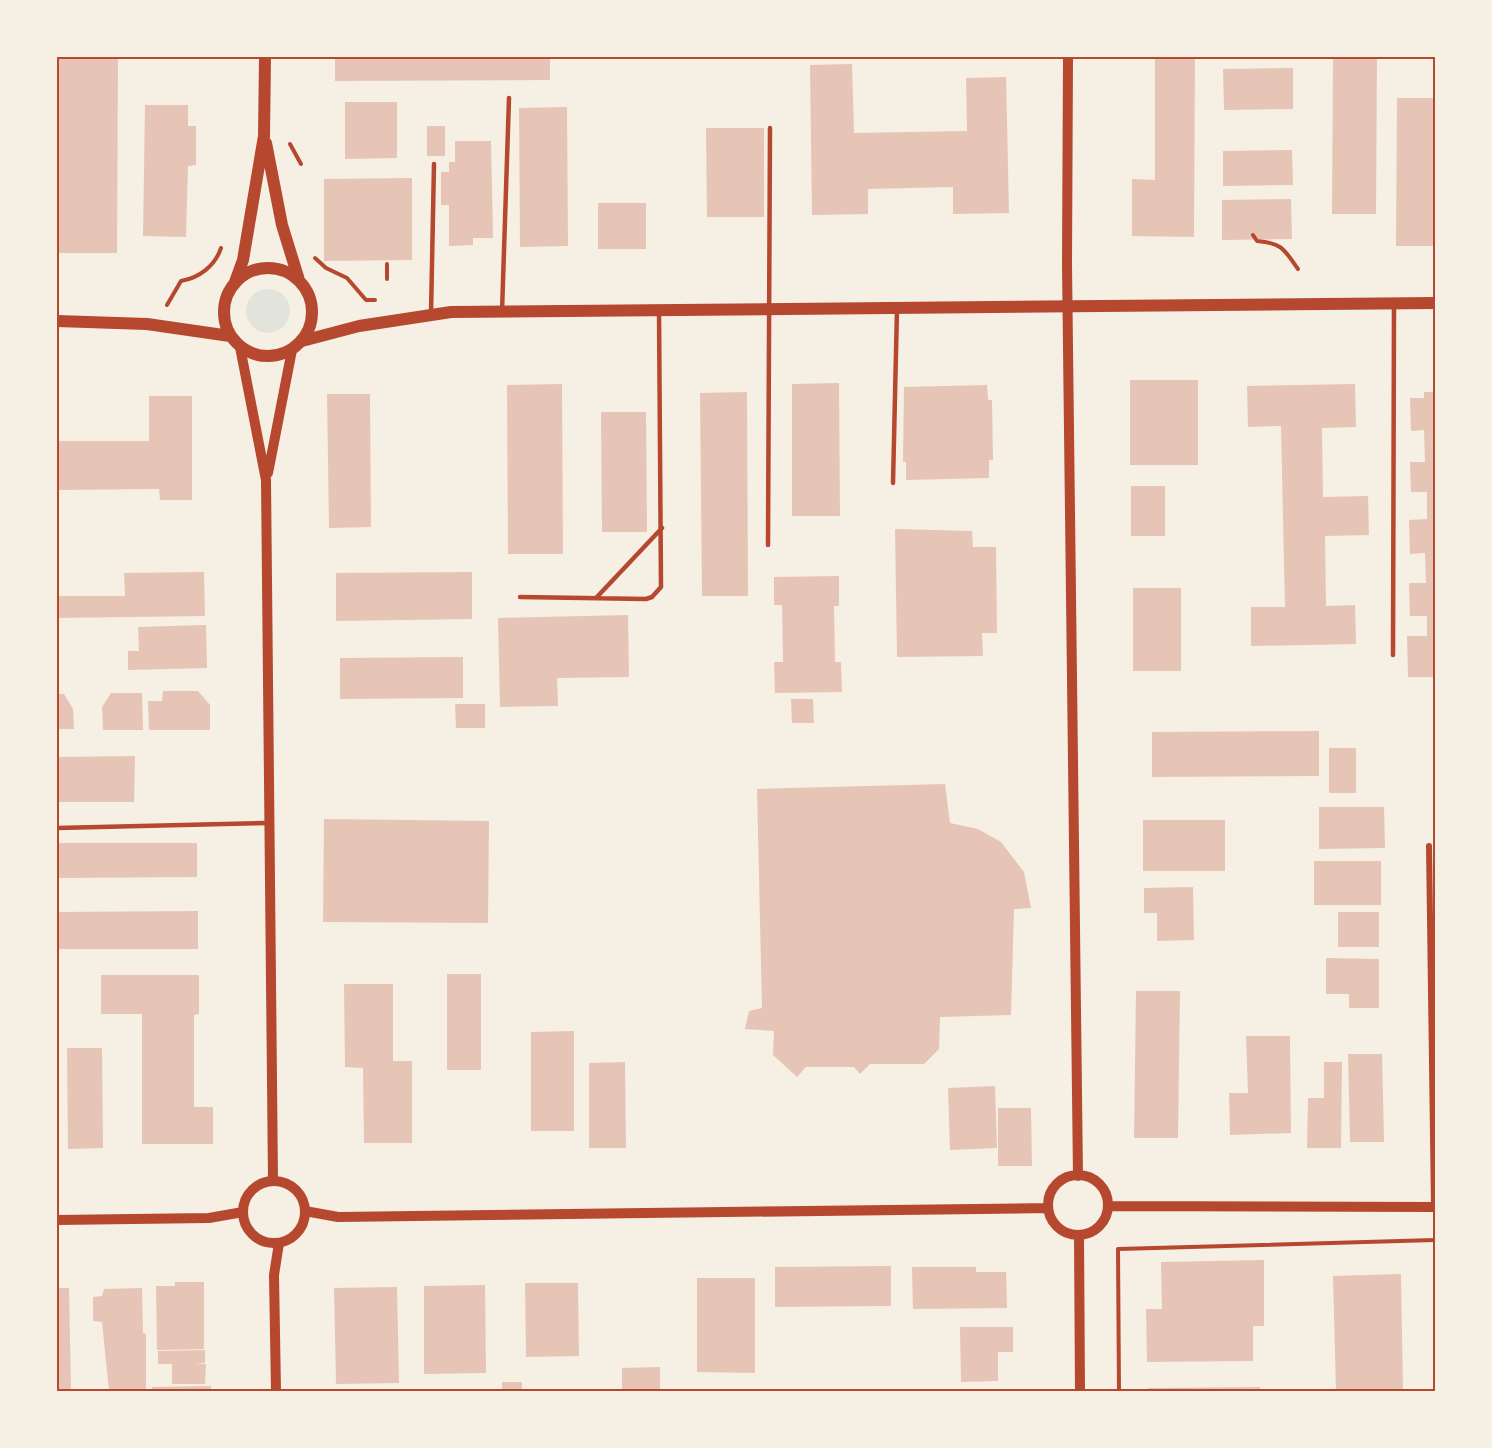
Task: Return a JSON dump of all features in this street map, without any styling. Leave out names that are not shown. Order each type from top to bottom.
[{"type":"main road","points":[[264,136],[282,225],[299,280],[307,291],[312,316],[309,330],[292,350],[265,357],[240,347],[230,336],[224,322],[227,294],[235,282],[246,244],[264,136],[265,57]]},
{"type":"main road","points":[[235,282],[246,274],[273,268],[299,280]]},
{"type":"main road","points":[[302,341],[359,326],[451,312],[1435,303]]},
{"type":"main road","points":[[57,321],[147,324],[230,336]]},
{"type":"street","points":[[1068,57],[1072,837],[1078,1176]]},
{"type":"street","points":[[240,347],[266,480],[273,1180]]},
{"type":"street","points":[[266,480],[292,350]]},
{"type":"street","points":[[1108,1206],[1435,1207],[1429,846]]},
{"type":"street","points":[[1078,1176],[1092,1178],[1100,1184],[1105,1192],[1108,1206],[1104,1220],[1097,1228],[1079,1235],[1060,1230],[1053,1222],[1048,1208],[1050,1193],[1056,1185],[1063,1179],[1078,1176]]},
{"type":"street","points":[[273,1180],[293,1187],[300,1195],[305,1211],[302,1226],[296,1235],[279,1243],[269,1243],[252,1234],[246,1226],[243,1212],[246,1197],[253,1189],[273,1180]]},
{"type":"street","points":[[305,1211],[338,1217],[1048,1208]]},
{"type":"street","points":[[57,1220],[208,1218],[243,1212]]},
{"type":"street","points":[[1079,1235],[1080,1391]]},
{"type":"street","points":[[276,1391],[274,1275],[279,1243]]},
{"type":"lane","points":[[502,312],[509,98]]},
{"type":"lane","points":[[768,545],[770,128]]},
{"type":"lane","points":[[431,315],[434,164]]},
{"type":"lane","points":[[1393,655],[1394,304]]},
{"type":"lane","points":[[893,483],[897,309]]},
{"type":"lane","points":[[520,597],[646,598],[658,592],[662,580],[659,310]]},
{"type":"lane","points":[[596,598],[662,528]]},
{"type":"lane","points":[[57,828],[269,823]]},
{"type":"path","points":[[1253,235],[1257,241],[1275,243],[1285,249],[1298,269]]},
{"type":"path","points":[[162,305],[168,305],[181,281],[193,279],[212,264],[223,243]]},
{"type":"path","points":[[310,250],[326,268],[347,278],[366,300],[378,300]]},
{"type":"path","points":[[387,264],[387,279]]},
{"type":"path","points":[[1119,1391],[1118,1249],[1435,1240]]},
{"type":"shaded area","points":[[268,289],[283,296],[290,311],[283,326],[268,333],[253,326],[246,311],[253,296]]},
{"type":"building","points":[[57,57],[118,57],[117,253],[57,253]]},
{"type":"building","points":[[335,57],[550,57],[550,80],[335,81]]},
{"type":"building","points":[[1155,57],[1195,57],[1194,237],[1132,236],[1132,179],[1155,180]]},
{"type":"building","points":[[1333,57],[1377,57],[1376,214],[1332,214]]},
{"type":"building","points":[[852,64],[854,133],[967,131],[966,78],[1006,77],[1009,213],[953,214],[953,187],[868,189],[868,214],[812,215],[810,65]]},
{"type":"building","points":[[1293,68],[1293,109],[1224,110],[1223,69]]},
{"type":"building","points":[[1397,98],[1435,98],[1435,246],[1396,246]]},
{"type":"building","points":[[345,102],[397,102],[397,158],[345,159]]},
{"type":"building","points":[[145,105],[188,105],[188,126],[196,126],[196,165],[188,166],[186,237],[143,236]]},
{"type":"building","points":[[567,107],[568,246],[520,247],[519,108]]},
{"type":"building","points":[[427,126],[445,126],[445,156],[427,156]]},
{"type":"building","points":[[706,128],[764,128],[764,217],[707,217]]},
{"type":"building","points":[[455,141],[491,141],[493,238],[473,238],[473,245],[449,246],[449,205],[441,205],[441,172],[449,172],[449,162],[455,162]]},
{"type":"building","points":[[1292,150],[1293,185],[1223,186],[1223,151]]},
{"type":"building","points":[[412,178],[412,260],[324,261],[324,179]]},
{"type":"building","points":[[1291,199],[1292,239],[1222,240],[1222,200]]},
{"type":"building","points":[[598,203],[646,203],[646,249],[598,249]]},
{"type":"building","points":[[1130,380],[1198,380],[1198,465],[1130,465]]},
{"type":"building","points":[[839,383],[840,516],[792,516],[792,384]]},
{"type":"building","points":[[562,384],[563,554],[508,554],[507,385]]},
{"type":"building","points":[[1355,384],[1356,427],[1322,428],[1323,497],[1368,496],[1369,535],[1325,536],[1326,606],[1355,605],[1356,644],[1251,646],[1251,607],[1285,607],[1281,426],[1248,427],[1247,386]]},
{"type":"building","points":[[987,385],[988,400],[992,400],[993,460],[989,460],[989,478],[906,480],[906,462],[903,462],[904,387]]},
{"type":"building","points":[[747,392],[748,596],[702,596],[700,393]]},
{"type":"building","points":[[1424,392],[1435,392],[1435,677],[1408,677],[1407,636],[1427,636],[1427,616],[1410,616],[1409,583],[1426,583],[1425,553],[1410,554],[1409,520],[1427,519],[1427,492],[1411,492],[1410,462],[1425,462],[1424,430],[1411,431],[1410,398],[1424,398]]},
{"type":"building","points":[[327,394],[370,394],[371,527],[329,528]]},
{"type":"building","points":[[149,396],[192,396],[192,500],[160,500],[159,489],[57,490],[57,441],[149,441]]},
{"type":"building","points":[[601,412],[646,412],[647,532],[602,532]]},
{"type":"building","points":[[1131,486],[1165,486],[1165,536],[1131,536]]},
{"type":"building","points":[[895,529],[972,531],[973,547],[996,547],[997,633],[982,633],[983,656],[897,657]]},
{"type":"building","points":[[204,572],[205,616],[57,618],[57,596],[125,596],[124,573]]},
{"type":"building","points":[[472,572],[472,619],[336,621],[336,573]]},
{"type":"building","points":[[839,576],[839,606],[834,606],[835,662],[841,662],[842,692],[775,693],[774,662],[783,662],[782,605],[774,605],[774,577]]},
{"type":"building","points":[[1133,588],[1181,588],[1181,671],[1133,671]]},
{"type":"building","points":[[628,615],[629,677],[557,678],[558,706],[500,707],[498,618]]},
{"type":"building","points":[[206,625],[207,668],[128,670],[128,651],[139,651],[138,627]]},
{"type":"building","points":[[463,657],[463,698],[340,699],[340,658]]},
{"type":"building","points":[[163,691],[198,691],[210,705],[210,730],[149,730],[148,701],[162,701]]},
{"type":"building","points":[[111,693],[142,693],[143,730],[103,730],[102,707]]},
{"type":"building","points":[[57,694],[64,694],[73,709],[74,729],[57,729]]},
{"type":"building","points":[[791,699],[813,699],[814,723],[792,723]]},
{"type":"building","points":[[455,704],[485,704],[485,728],[456,728]]},
{"type":"building","points":[[1319,731],[1319,776],[1152,777],[1152,732]]},
{"type":"building","points":[[1329,748],[1356,748],[1356,793],[1329,793]]},
{"type":"building","points":[[135,756],[134,802],[57,802],[57,757]]},
{"type":"building","points":[[945,784],[950,823],[978,829],[1001,842],[1024,872],[1031,908],[1014,909],[1011,1015],[940,1017],[939,1049],[924,1064],[870,1064],[860,1074],[854,1067],[806,1067],[797,1077],[773,1055],[774,1031],[745,1029],[749,1011],[762,1008],[757,789]]},
{"type":"building","points":[[1319,807],[1384,807],[1385,848],[1319,849]]},
{"type":"building","points":[[324,819],[489,821],[488,923],[323,922]]},
{"type":"building","points":[[1143,820],[1225,820],[1225,871],[1143,871]]},
{"type":"building","points":[[57,843],[197,843],[197,877],[57,878]]},
{"type":"building","points":[[1314,861],[1381,861],[1381,905],[1314,905]]},
{"type":"building","points":[[1193,887],[1194,940],[1157,941],[1157,913],[1144,913],[1144,888]]},
{"type":"building","points":[[198,911],[198,949],[57,949],[57,912]]},
{"type":"building","points":[[1338,912],[1379,912],[1379,947],[1338,947]]},
{"type":"building","points":[[1326,958],[1379,959],[1379,1008],[1349,1008],[1349,994],[1326,994]]},
{"type":"building","points":[[447,974],[481,974],[481,1070],[447,1070]]},
{"type":"building","points":[[101,975],[199,975],[199,1014],[194,1015],[194,1107],[213,1107],[213,1144],[142,1144],[142,1014],[101,1014]]},
{"type":"building","points":[[344,984],[393,984],[393,1061],[412,1061],[412,1143],[364,1143],[363,1068],[345,1067]]},
{"type":"building","points":[[1136,991],[1180,991],[1178,1138],[1134,1138]]},
{"type":"building","points":[[574,1031],[574,1131],[531,1131],[531,1032]]},
{"type":"building","points":[[1246,1036],[1290,1036],[1291,1133],[1230,1135],[1229,1093],[1248,1093]]},
{"type":"building","points":[[67,1048],[102,1048],[103,1148],[68,1149]]},
{"type":"building","points":[[1348,1054],[1382,1054],[1384,1142],[1350,1142]]},
{"type":"building","points":[[625,1062],[626,1148],[589,1148],[589,1063]]},
{"type":"building","points":[[1324,1062],[1342,1062],[1341,1148],[1307,1148],[1308,1098],[1324,1098]]},
{"type":"building","points":[[995,1086],[997,1148],[950,1150],[948,1088]]},
{"type":"building","points":[[998,1108],[1031,1108],[1032,1166],[998,1166]]},
{"type":"building","points":[[1264,1260],[1264,1326],[1253,1326],[1253,1361],[1147,1362],[1146,1309],[1162,1309],[1161,1262]]},
{"type":"building","points":[[891,1266],[891,1306],[775,1307],[775,1267]]},
{"type":"building","points":[[912,1267],[976,1267],[976,1272],[1006,1272],[1007,1308],[913,1309]]},
{"type":"building","points":[[1401,1274],[1403,1391],[1336,1391],[1333,1276]]},
{"type":"building","points":[[697,1278],[755,1278],[755,1373],[697,1372]]},
{"type":"building","points":[[175,1282],[204,1282],[204,1349],[157,1350],[156,1286],[175,1286]]},
{"type":"building","points":[[525,1283],[578,1283],[579,1356],[526,1357]]},
{"type":"building","points":[[485,1285],[486,1373],[424,1374],[424,1286]]},
{"type":"building","points":[[397,1287],[399,1383],[336,1384],[334,1288]]},
{"type":"building","points":[[57,1288],[69,1288],[71,1391],[57,1391]]},
{"type":"building","points":[[142,1288],[143,1333],[146,1334],[146,1391],[109,1391],[102,1322],[93,1321],[93,1297],[102,1296],[104,1289]]},
{"type":"building","points":[[960,1327],[1013,1327],[1013,1352],[998,1352],[998,1381],[961,1382]]},
{"type":"building","points":[[205,1350],[205,1363],[194,1364],[206,1364],[205,1384],[172,1384],[172,1364],[158,1364],[158,1351]]},
{"type":"building","points":[[660,1367],[660,1391],[622,1391],[622,1368]]},
{"type":"building","points":[[502,1382],[522,1382],[522,1391],[502,1391]]},
{"type":"building","points":[[211,1386],[211,1391],[152,1391],[152,1387]]},
{"type":"building","points":[[1260,1387],[1260,1391],[1148,1391],[1148,1388]]}]
